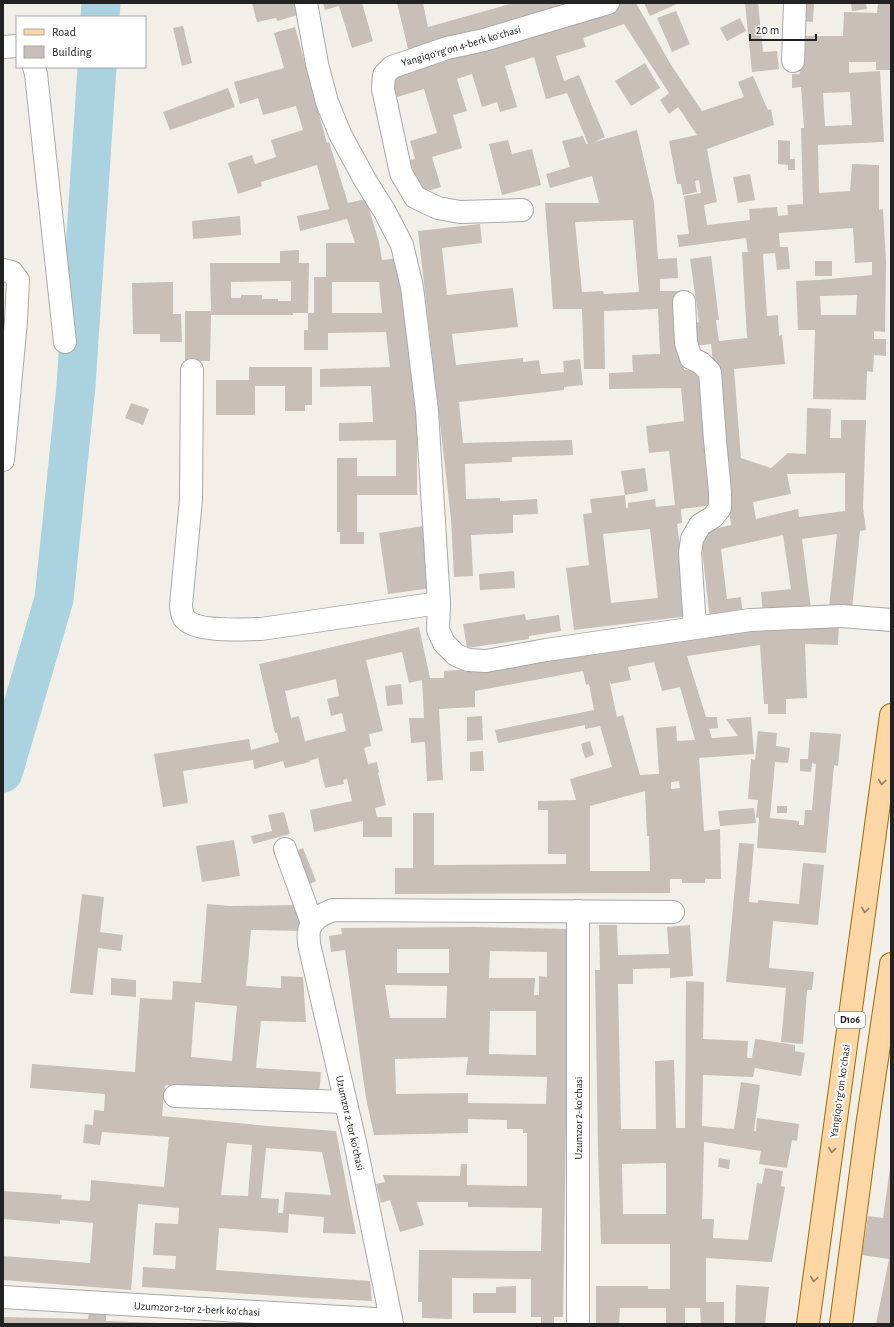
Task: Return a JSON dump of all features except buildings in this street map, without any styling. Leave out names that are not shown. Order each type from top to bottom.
[{"type":"main road","name":"Yangiqoʻrgʻon koʻchasi","points":[[808,1324],[891,715]]},
{"type":"main road","name":"D106","points":[[841,1324],[866,1134],[891,964]]},
{"type":"street","points":[[306,3],[317,64],[327,102],[340,134],[364,180],[385,212],[402,245],[412,287],[427,411],[439,603],[438,630],[444,643],[456,655],[468,660],[486,661],[546,650],[750,620],[842,616],[891,620]]},
{"type":"street","name":"Yangiqoʻrgʻon 4-berk koʻchasi","points":[[522,210],[460,212],[438,208],[415,197],[401,173],[383,89],[384,75],[392,67],[447,48],[484,40],[608,3]]},
{"type":"street","points":[[793,61],[795,3]]},
{"type":"street","points":[[3,47],[16,46]]},
{"type":"street","points":[[34,68],[65,342]]},
{"type":"street","points":[[3,270],[12,272],[18,280],[16,321],[6,407],[3,460]]},
{"type":"street","points":[[684,302],[686,343],[691,358],[701,363],[710,372],[720,492],[720,508],[713,517],[700,525],[692,539],[690,553],[695,627]]},
{"type":"street","points":[[192,370],[190,499],[181,605],[184,618],[193,624],[206,628],[236,630],[260,629],[439,603]]},
{"type":"street","points":[[285,849],[312,923],[321,915],[332,910],[673,912]]},
{"type":"street","name":"Uzumzor 2-koʻchasi","points":[[578,911],[578,1324]]},
{"type":"street","name":"Uzumzor 2-tor koʻchasi","points":[[312,923],[308,930],[308,944],[355,1142],[391,1322]]},
{"type":"street","points":[[851,1324],[891,1026]]},
{"type":"street","points":[[175,1096],[346,1102]]},
{"type":"street","name":"Uzumzor 2-tor 2-berk koʻchasi","points":[[3,1298],[391,1322]]},
{"type":"waterway","points":[[100,16],[101,3]]},
{"type":"waterway","points":[[3,773],[54,599],[76,386],[97,68]]}]
